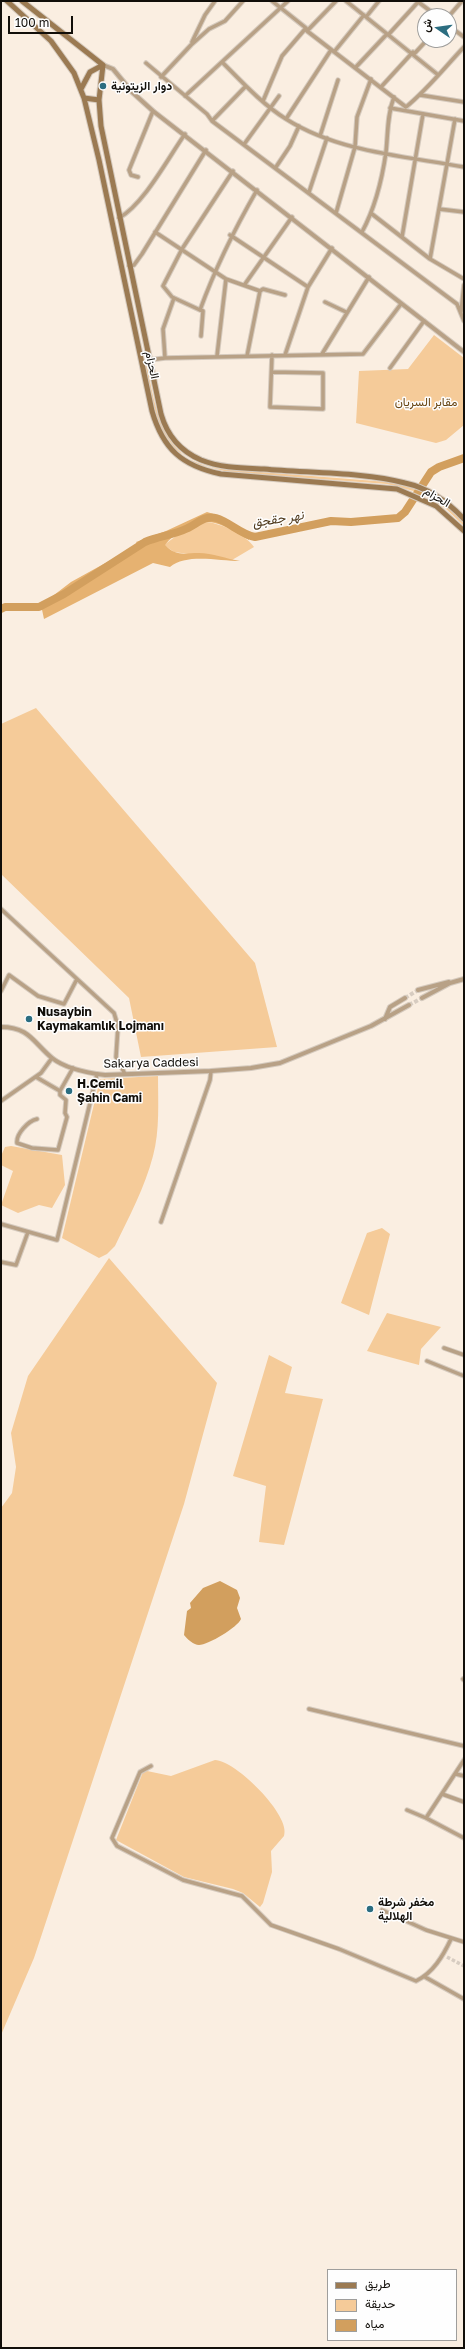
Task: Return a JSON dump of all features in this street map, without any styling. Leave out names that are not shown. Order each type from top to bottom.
[{"type":"main road","name":"الحزام","points":[[6,1],[51,41],[74,73],[81,89],[100,160],[140,359],[158,430],[176,454],[194,466],[221,474],[375,486],[403,491],[420,497],[442,510],[464,531]]},
{"type":"main road","points":[[22,1],[103,65],[90,72],[81,89]]},
{"type":"main road","name":"الحزام","points":[[103,65],[99,100],[101,126],[161,414],[169,434],[182,448],[201,460],[227,466],[376,478],[406,483],[423,489],[444,501],[464,518]]},
{"type":"main road","points":[[84,98],[99,100]]},
{"type":"main road","points":[[140,359],[149,359]]},
{"type":"main road","points":[[420,497],[423,489]]},
{"type":"street","points":[[191,45],[205,15],[215,1]]},
{"type":"street","points":[[161,77],[191,45],[209,29],[225,21],[243,1]]},
{"type":"street","points":[[272,1],[332,51],[406,107],[420,95],[464,47]]},
{"type":"street","points":[[185,96],[288,1]]},
{"type":"street","points":[[263,101],[282,56],[306,29],[336,1]]},
{"type":"street","points":[[346,1],[438,74]]},
{"type":"street","points":[[286,119],[332,51],[378,1]]},
{"type":"street","points":[[355,68],[418,1],[427,8]]},
{"type":"street","points":[[381,87],[418,48]]},
{"type":"street","points":[[222,62],[270,107],[286,119],[320,136],[355,147],[464,167]]},
{"type":"street","points":[[146,63],[212,121],[245,143],[457,304],[464,321]]},
{"type":"street","points":[[103,65],[113,69],[132,92],[153,111],[206,150],[369,277],[401,304],[464,351]]},
{"type":"street","points":[[320,136],[338,80]]},
{"type":"street","points":[[336,213],[355,147],[357,117],[371,80]]},
{"type":"street","points":[[212,121],[246,86]]},
{"type":"street","points":[[420,95],[464,102]]},
{"type":"street","points":[[245,143],[279,96]]},
{"type":"street","points":[[362,232],[372,214],[386,153],[390,108],[394,97]]},
{"type":"street","points":[[390,108],[464,121]]},
{"type":"street","points":[[138,178],[131,175],[129,170],[153,111]]},
{"type":"street","points":[[402,237],[423,114]]},
{"type":"street","points":[[430,259],[455,119]]},
{"type":"street","points":[[276,167],[290,146],[299,126]]},
{"type":"street","points":[[119,218],[125,214],[152,183],[185,134]]},
{"type":"street","points":[[308,192],[327,138]]},
{"type":"street","points":[[129,266],[134,264],[156,232],[206,150]]},
{"type":"street","points":[[201,336],[203,311],[174,298],[163,286],[182,249],[233,171]]},
{"type":"street","points":[[200,310],[214,271],[230,235],[257,190]]},
{"type":"street","points":[[439,209],[464,212]]},
{"type":"street","points":[[372,214],[430,259],[464,279]]},
{"type":"street","points":[[245,284],[292,217]]},
{"type":"street","points":[[156,232],[226,279],[260,290],[263,289],[285,295]]},
{"type":"street","points":[[230,235],[308,288]]},
{"type":"street","points":[[285,355],[308,288],[332,248]]},
{"type":"street","points":[[322,354],[346,312],[369,277]]},
{"type":"street","points":[[217,356],[226,279]]},
{"type":"street","points":[[461,314],[464,285]]},
{"type":"street","points":[[247,356],[260,290]]},
{"type":"street","points":[[165,358],[164,329],[174,298]]},
{"type":"street","points":[[325,302],[346,312]]},
{"type":"street","points":[[149,359],[217,356],[363,354],[401,304]]},
{"type":"street","points":[[390,368],[424,321]]},
{"type":"street","points":[[272,355],[270,408],[323,409],[323,373],[272,372]]},
{"type":"street","points":[[1,909],[102,1000],[116,1017],[116,1057],[125,1074]]},
{"type":"street","points":[[1,992],[9,976],[38,996],[62,1004],[66,1002],[77,979]]},
{"type":"street","points":[[422,998],[464,979]]},
{"type":"street","points":[[418,990],[434,985],[455,982]]},
{"type":"street","points":[[385,1019],[390,1007],[405,998]]},
{"type":"street","name":"Sakarya Caddesi","points":[[1,1027],[28,1033],[52,1058],[73,1068],[97,1074],[211,1071],[269,1065],[313,1051],[385,1019],[409,1005]]},
{"type":"street","points":[[1,1101],[36,1077],[45,1069],[52,1058]]},
{"type":"street","points":[[60,1091],[73,1068]]},
{"type":"street","points":[[161,1222],[210,1080],[211,1071]]},
{"type":"street","points":[[1,1224],[57,1240],[97,1074]]},
{"type":"street","points":[[36,1077],[60,1091],[60,1095],[66,1100],[65,1113],[67,1117],[58,1150],[32,1148],[17,1143],[17,1138],[20,1133],[32,1120],[36,1119]]},
{"type":"street","points":[[1,1262],[16,1265],[28,1232]]},
{"type":"street","points":[[444,1348],[464,1355]]},
{"type":"street","points":[[428,1361],[464,1376]]},
{"type":"street","points":[[309,1709],[464,1746]]},
{"type":"street","points":[[426,1818],[464,1760]]},
{"type":"street","points":[[151,1766],[140,1772],[112,1838],[114,1844],[183,1880],[242,1896],[271,1925],[339,1949],[416,1981],[424,1977],[445,1956],[451,1939]]},
{"type":"street","points":[[456,1774],[464,1776]]},
{"type":"street","points":[[442,1794],[464,1802]]},
{"type":"street","points":[[406,1810],[426,1818],[464,1838]]},
{"type":"street","points":[[382,1910],[451,1939],[464,1942]]},
{"type":"street","points":[[459,1940],[464,1938]]},
{"type":"street","points":[[424,1977],[464,1998]]},
{"type":"green space","name":"مقابر السريان","points":[[434,335],[464,358],[464,425],[446,440],[436,443],[356,423],[359,371],[408,369]]},
{"type":"green space","points":[[146,361],[158,415],[165,431],[174,445],[186,456],[202,464],[222,469],[388,482],[411,487],[421,493],[387,484],[228,472],[197,464],[175,449],[161,429],[154,409],[144,362]]},
{"type":"green space","points":[[426,494],[447,507],[464,522],[464,526],[445,508],[425,496]]},
{"type":"green space","points":[[207,522],[233,530],[250,542],[254,547],[232,560],[174,552],[164,545],[191,525]]},
{"type":"green space","points":[[36,708],[255,963],[277,1047],[141,1057],[129,998],[1,874],[1,724]]},
{"type":"green space","points":[[158,1076],[158,1126],[150,1168],[115,1246],[107,1254],[99,1258],[62,1238],[100,1079]]},
{"type":"green space","points":[[11,1146],[62,1155],[65,1185],[52,1208],[39,1205],[18,1213],[1,1205],[13,1171],[1,1165],[1,1156],[5,1147]]},
{"type":"green space","points":[[382,1228],[390,1234],[369,1315],[341,1303],[367,1233]]},
{"type":"green space","points":[[109,1258],[217,1383],[184,1504],[34,1958],[1,2035],[1,1508],[12,1493],[16,1467],[11,1433],[28,1376]]},
{"type":"green space","points":[[387,1313],[441,1327],[421,1349],[419,1365],[367,1351]]},
{"type":"green space","points":[[269,1355],[292,1367],[285,1393],[323,1399],[284,1545],[259,1542],[266,1486],[233,1476]]},
{"type":"green space","points":[[215,1760],[224,1762],[235,1769],[260,1790],[271,1803],[284,1827],[284,1836],[271,1851],[272,1872],[263,1903],[260,1907],[243,1893],[233,1889],[184,1877],[116,1840],[143,1772],[147,1771],[171,1776]]},
{"type":"shaded area","points":[[207,512],[224,519],[249,534],[249,540],[232,530],[215,523],[201,522],[187,527],[175,535],[165,545],[177,553],[204,553],[240,561],[194,559],[185,560],[170,567],[153,563],[44,619],[41,605],[71,582],[138,545],[136,542],[166,531]]},
{"type":"water","points":[[220,1581],[237,1590],[240,1598],[237,1608],[241,1619],[229,1631],[215,1639],[199,1645],[195,1644],[184,1635],[187,1611],[191,1608],[190,1603],[203,1588]]},
{"type":"waterway","name":"نهر جقجق","points":[[1,609],[5,607],[39,607],[64,594],[145,542],[183,530],[201,520],[212,517],[226,522],[255,537],[331,521],[351,522],[398,518],[405,512],[431,472],[439,467],[464,458]]},
{"type":"tunnel","points":[[405,998],[418,990]]},
{"type":"tunnel","points":[[409,1005],[422,998]]},
{"type":"tunnel","points":[[447,1957],[464,1966]]},
{"type":"place","name":"دوار الزيتونية","points":[[103,86]]},
{"type":"place","name":"Nusaybin Kaymakamlık Lojmanı","points":[[29,1019]]},
{"type":"place","name":"H.Cemil Şahin Cami","points":[[69,1091]]},
{"type":"place","name":"مخفر شرطة الهلالية","points":[[370,1909]]}]
